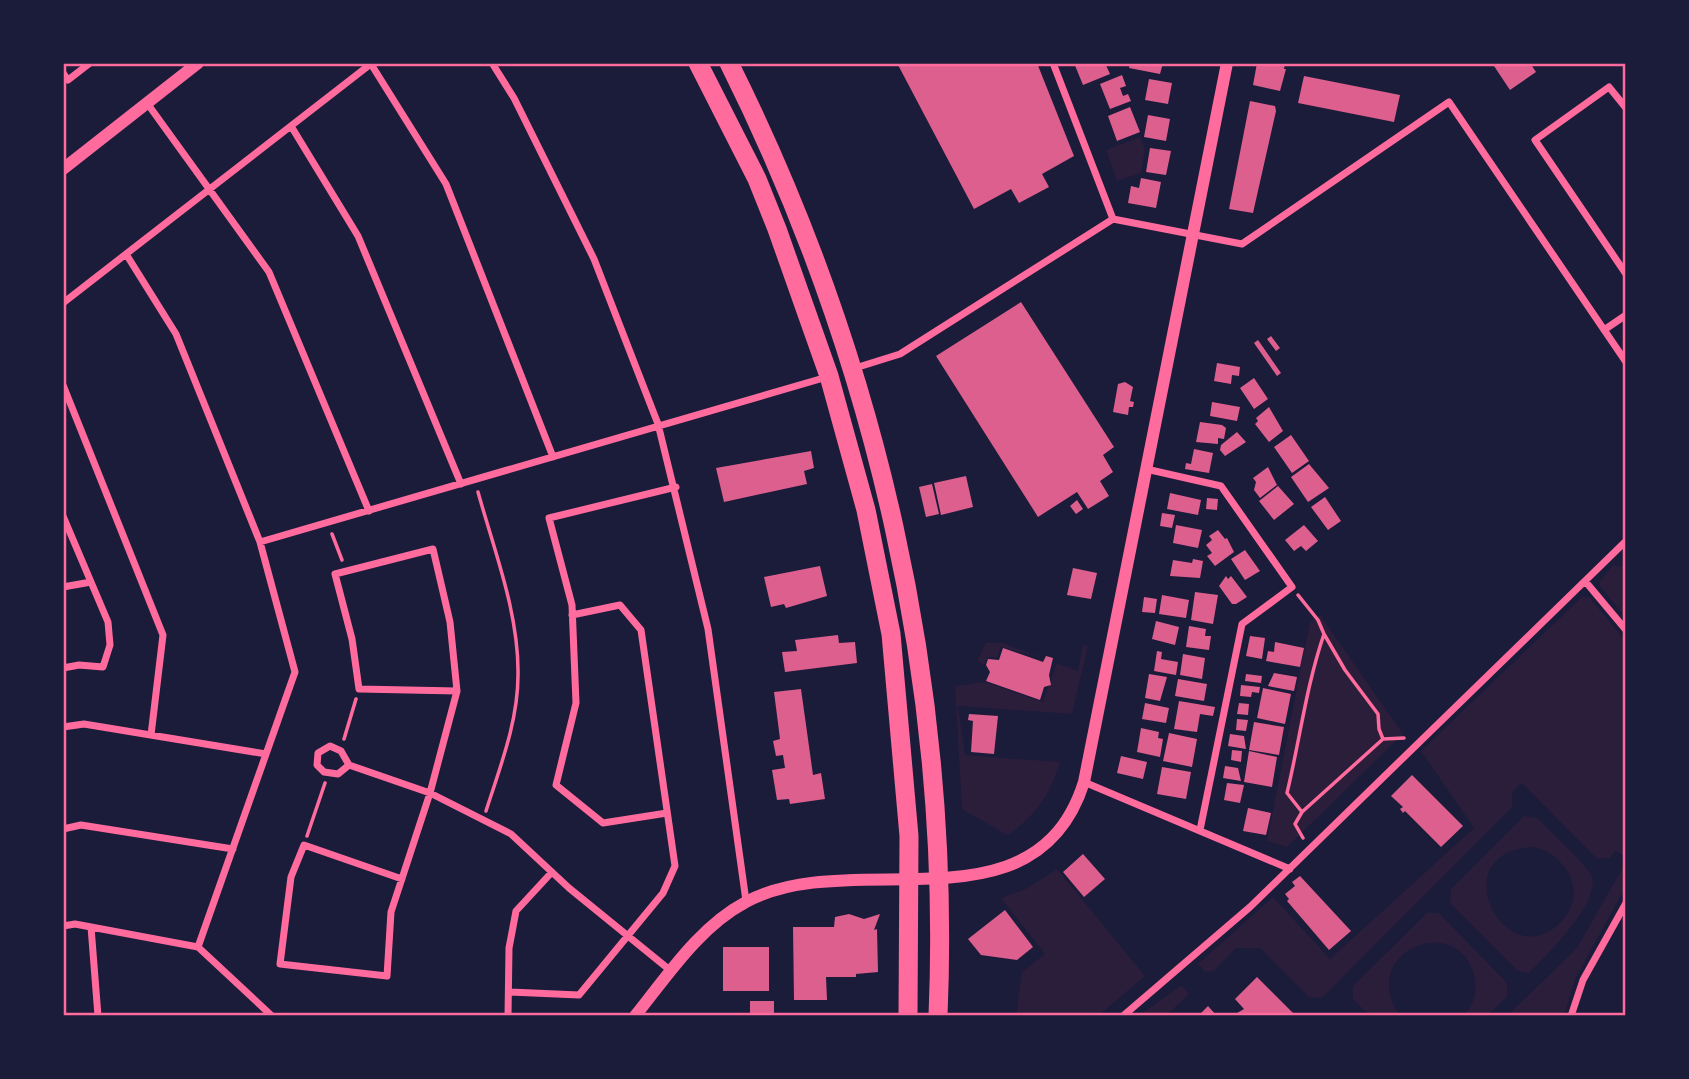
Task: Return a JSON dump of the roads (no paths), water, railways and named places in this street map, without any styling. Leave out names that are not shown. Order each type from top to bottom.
[{"type":"highway","points":[[698,63],[757,179],[829,376],[866,510],[891,634],[910,880],[908,1016]]},
{"type":"highway","points":[[729,63],[801,223],[852,369],[888,499],[916,634],[938,819],[938,1016]]},
{"type":"street","points":[[63,73],[68,80],[90,63]]},
{"type":"street","points":[[63,169],[198,63]]},
{"type":"street","points":[[492,63],[514,98],[594,259],[659,424],[708,629],[746,901]]},
{"type":"street","points":[[1053,63],[1113,219]]},
{"type":"street","points":[[635,1016],[710,927],[746,901],[784,887],[810,883],[940,878],[1003,868],[1034,854],[1062,827],[1079,798],[1084,782],[1227,63]]},
{"type":"street","points":[[63,303],[371,64],[446,184],[553,457]]},
{"type":"street","points":[[1626,108],[1609,87],[1535,139],[1626,274]]},
{"type":"street","points":[[852,369],[900,354],[1113,219],[1242,244],[1449,102],[1626,362]]},
{"type":"street","points":[[147,103],[270,272],[369,510]]},
{"type":"street","points":[[291,126],[358,236],[461,484]]},
{"type":"street","points":[[126,254],[176,334],[260,542],[295,672],[198,947]]},
{"type":"street","points":[[1604,330],[1626,315]]},
{"type":"street","points":[[260,542],[829,376]]},
{"type":"street","points":[[63,385],[163,635],[150,735]]},
{"type":"street","points":[[1146,470],[1220,486],[1292,587],[1242,624],[1200,830]]},
{"type":"street","points":[[667,813],[603,823],[556,785],[576,703],[572,615],[549,518],[676,487]]},
{"type":"street","points":[[63,516],[108,622],[110,645],[103,667],[79,665],[63,668]]},
{"type":"street","points":[[1123,1016],[1290,869],[1626,541]]},
{"type":"street","points":[[402,878],[304,845],[291,877],[280,964],[387,976],[391,912],[430,793],[457,691],[450,622],[433,549],[335,574],[352,639],[359,689],[457,691]]},
{"type":"street","points":[[1585,581],[1626,630]]},
{"type":"street","points":[[63,587],[91,582]]},
{"type":"street","points":[[510,992],[579,995],[663,893],[675,866],[641,630],[620,605],[572,615]]},
{"type":"street","points":[[63,727],[84,724],[266,754]]},
{"type":"street","points":[[349,765],[338,774],[328,773],[317,765],[318,753],[330,746],[341,751],[349,765],[430,793],[512,834],[552,872],[671,971]]},
{"type":"street","points":[[1084,782],[1290,869]]},
{"type":"street","points":[[63,829],[81,825],[233,849]]},
{"type":"street","points":[[508,1016],[509,948],[516,911],[552,872]]},
{"type":"street","points":[[1571,1016],[1583,980],[1626,903]]},
{"type":"street","points":[[63,926],[75,924],[198,947],[272,1016]]},
{"type":"street","points":[[91,927],[98,1016]]}]
